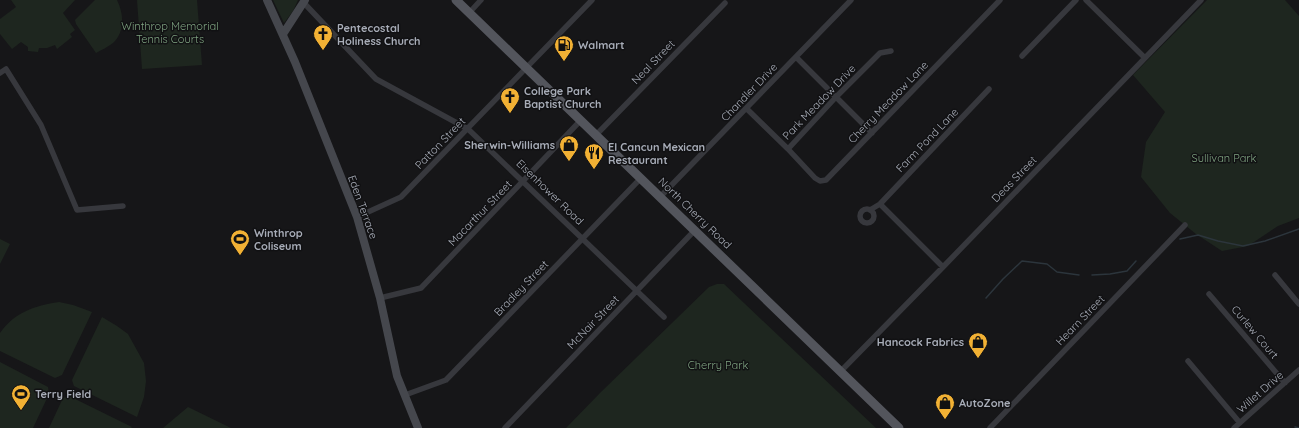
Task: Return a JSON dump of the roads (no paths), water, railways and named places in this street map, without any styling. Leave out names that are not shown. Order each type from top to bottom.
[{"type":"main road","name":"North Cherry Road","points":[[456,0],[899,428]]},
{"type":"street","name":"Eden Terrace","points":[[267,0],[283,34],[357,217],[380,298],[397,376],[418,428]]},
{"type":"street","points":[[469,13],[481,0]]},
{"type":"street","name":"Patton Street","points":[[357,217],[401,197],[592,0]]},
{"type":"street","name":"Chandler Drive","points":[[660,197],[747,109],[851,0]]},
{"type":"street","name":"Cherry Meadow Lane","points":[[788,149],[815,178],[822,181],[828,178],[1000,0]]},
{"type":"street","points":[[1022,56],[1076,0]]},
{"type":"street","points":[[1086,0],[1145,58]]},
{"type":"street","name":"Deas Street","points":[[841,372],[1201,0]]},
{"type":"street","points":[[283,34],[305,2]]},
{"type":"street","name":"Eisenhower Road","points":[[305,2],[376,79],[468,129],[524,181],[664,317]]},
{"type":"street","name":"Neal Street","points":[[596,135],[725,3]]},
{"type":"street","name":"Park Meadow Drive","points":[[747,109],[788,149],[836,97],[880,53],[891,51]]},
{"type":"street","points":[[796,57],[872,133]]},
{"type":"street","points":[[0,73],[6,69],[41,125],[77,210],[123,206]]},
{"type":"street","name":"Farm Pond Lane","points":[[870,210],[880,204],[990,89]]},
{"type":"street","name":"Macarthur Street","points":[[380,298],[421,288],[581,120]]},
{"type":"street","name":"Bradley Street","points":[[405,396],[446,380],[641,178]]},
{"type":"street","points":[[880,204],[944,267]]},
{"type":"street","name":"Hearn Street","points":[[990,428],[1185,225]]},
{"type":"street","name":"McNair Street","points":[[505,428],[695,230]]},
{"type":"street","points":[[1275,275],[1299,304]]},
{"type":"street","name":"Curlew Court","points":[[1209,294],[1285,383]]},
{"type":"street","points":[[1188,361],[1240,422]]},
{"type":"street","name":"Willet Drive","points":[[1234,428],[1299,370]]},
{"type":"waterway","points":[[1180,239],[1198,235],[1243,246],[1265,241],[1299,229]]},
{"type":"waterway","points":[[986,298],[1022,261],[1047,264],[1057,272],[1079,275]]},
{"type":"waterway","points":[[1092,275],[1127,271],[1136,261]]},
{"type":"waterway","points":[[1295,427],[1299,428]]},
{"type":"place","name":"Pentecostal Holiness Church","points":[[323,51]]},
{"type":"place","name":"Walmart","points":[[564,62]]},
{"type":"place","name":"College Park Baptist Church","points":[[510,114]]},
{"type":"place","name":"Sherwin-Williams","points":[[569,162]]},
{"type":"place","name":"El Cancun Mexican Restaurant","points":[[594,170]]},
{"type":"place","name":"Winthrop Coliseum","points":[[240,256]]},
{"type":"place","name":"Hancock Fabrics","points":[[978,359]]},
{"type":"place","name":"Terry Field","points":[[21,411]]},
{"type":"place","name":"AutoZone","points":[[945,420]]},
{"type":"park label","name":"Winthrop Memorial Tennis Courts","points":[[170,32]]},
{"type":"park label","name":"Sullivan Park","points":[[1224,158]]},
{"type":"park label","name":"Cherry Park","points":[[718,365]]}]
